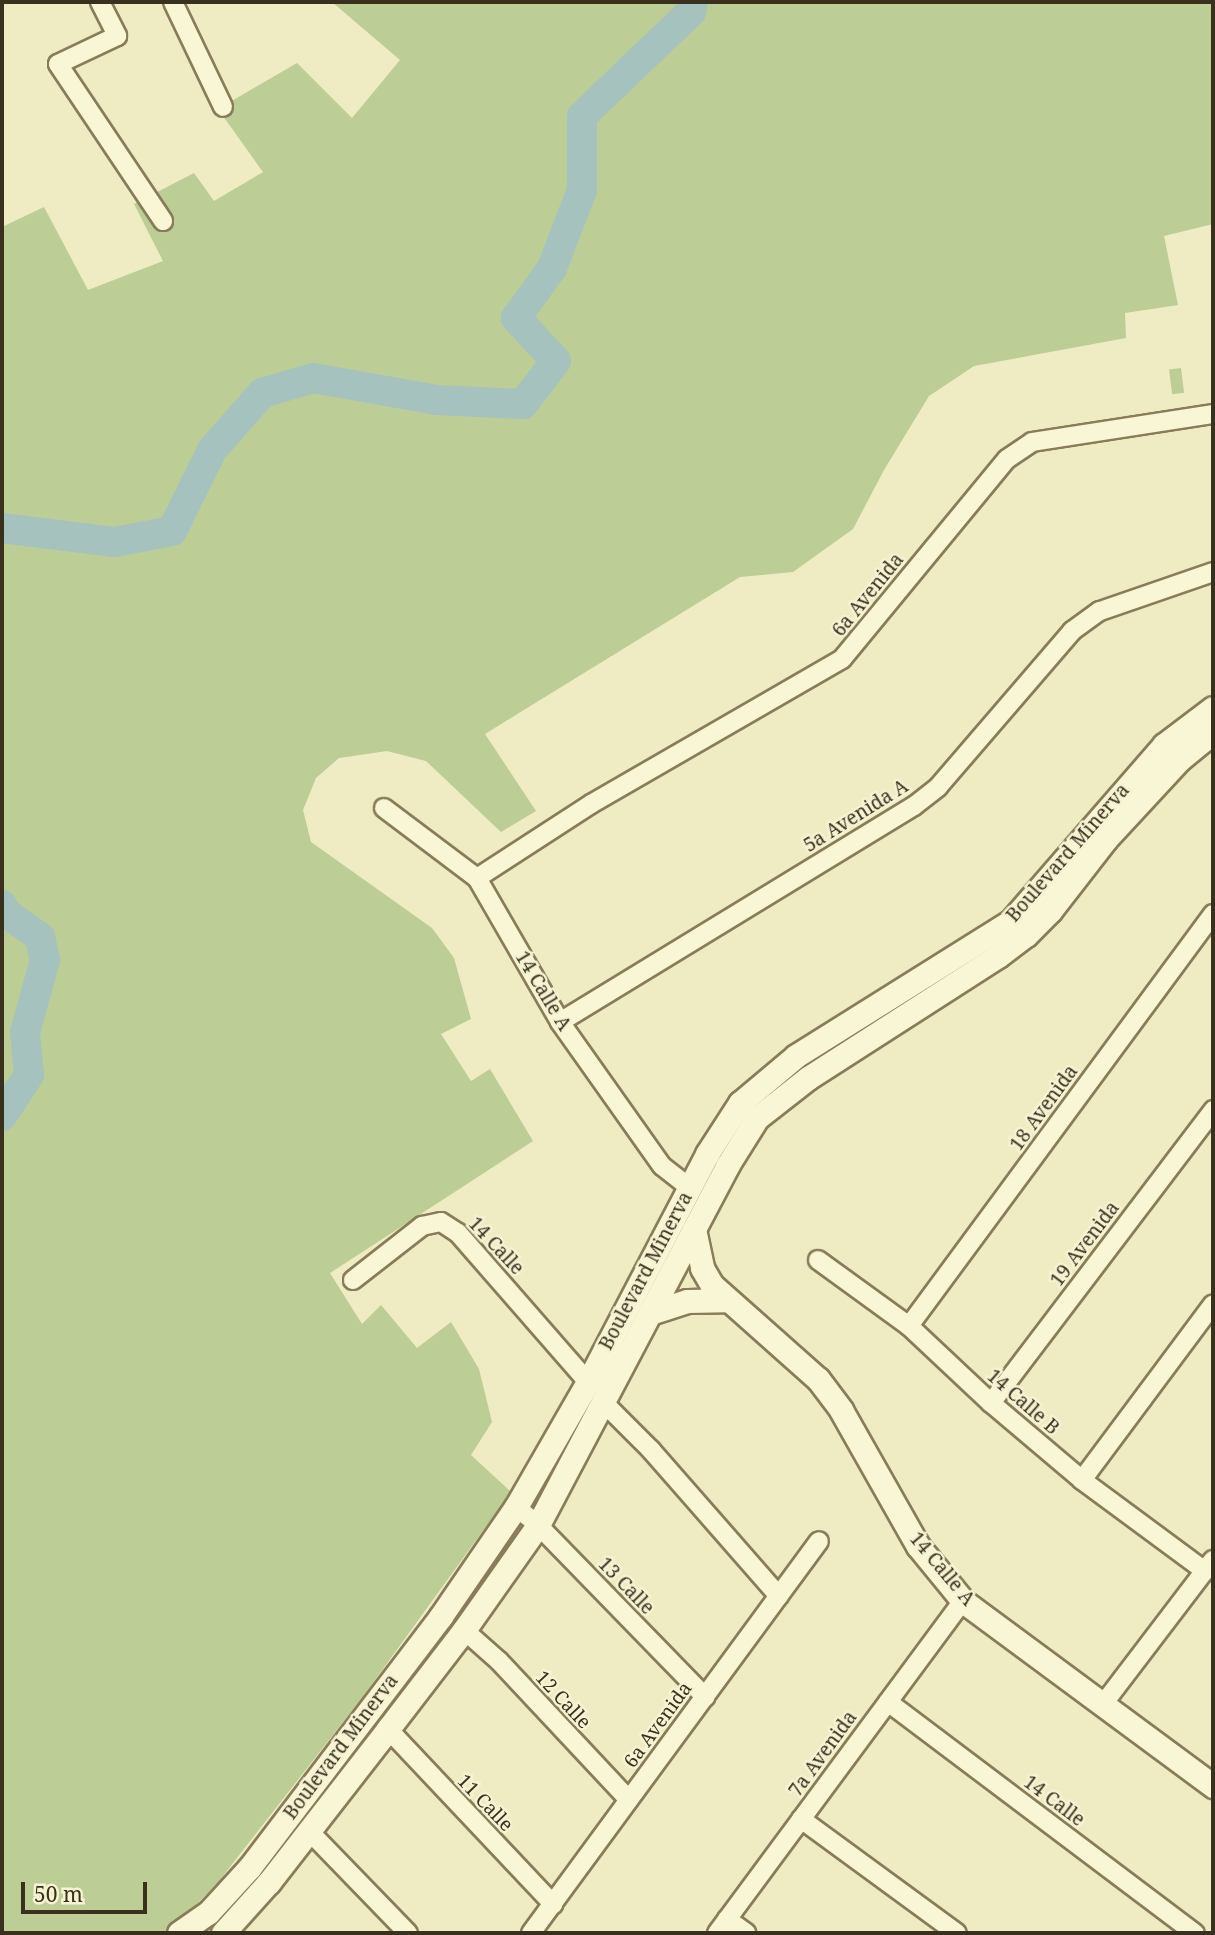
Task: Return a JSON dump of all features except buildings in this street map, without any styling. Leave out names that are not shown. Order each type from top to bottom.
[{"type":"street","points":[[100,2],[117,36],[58,64],[163,221]]},
{"type":"street","points":[[173,2],[223,107]]},
{"type":"street","name":"6a Avenida","points":[[477,878],[591,804],[842,659],[1007,459],[1032,442],[1213,414]]},
{"type":"street","name":"5a Avenida A","points":[[560,1022],[915,806],[938,787],[1072,631],[1100,611],[1213,572]]},
{"type":"street","name":"Boulevard Minerva","points":[[179,1933],[208,1913],[250,1867],[441,1616],[516,1507],[588,1382],[724,1124],[740,1103],[796,1056],[1011,921],[1164,745],[1213,708]]},
{"type":"street","name":"Boulevard Minerva","points":[[226,1932],[389,1728],[464,1630],[538,1525],[727,1166],[757,1118],[808,1078],[998,956],[1026,935],[1050,911],[1105,840],[1180,759],[1213,732]]},
{"type":"street","name":"14 Calle A","points":[[384,808],[477,878],[560,1022],[662,1166],[690,1188]]},
{"type":"street","name":"18 Avenida","points":[[909,1326],[1213,914]]},
{"type":"street","name":"19 Avenida","points":[[991,1403],[1213,1110]]},
{"type":"street","name":"14 Calle","points":[[353,1280],[422,1226],[441,1222],[458,1233],[588,1382]]},
{"type":"street","name":"14 Calle A","points":[[694,1229],[702,1268],[726,1300],[818,1379],[841,1410],[919,1546],[963,1601],[1213,1786]]},
{"type":"street","name":"14 Calle B","points":[[818,1260],[909,1326],[991,1403],[1082,1480],[1209,1566]]},
{"type":"street","points":[[650,1313],[687,1301],[726,1300]]},
{"type":"street","points":[[1082,1480],[1213,1304]]},
{"type":"street","points":[[567,1470],[565,1449],[586,1405],[588,1382]]},
{"type":"street","points":[[602,1402],[651,1450],[779,1596]]},
{"type":"street","name":"13 Calle","points":[[516,1507],[538,1525],[705,1697]]},
{"type":"street","name":"6a Avenida","points":[[531,1933],[819,1541]]},
{"type":"street","points":[[1104,1703],[1209,1566]]},
{"type":"street","name":"7a Avenida","points":[[722,1926],[963,1601]]},
{"type":"street","name":"12 Calle","points":[[464,1630],[499,1661],[629,1800]]},
{"type":"street","points":[[377,1699],[389,1728]]},
{"type":"street","name":"14 Calle","points":[[888,1702],[1195,1933]]},
{"type":"street","points":[[361,1720],[389,1728]]},
{"type":"street","name":"11 Calle","points":[[389,1728],[553,1903]]},
{"type":"street","points":[[802,1819],[957,1933]]},
{"type":"street","points":[[309,1831],[408,1933]]},
{"type":"street","points":[[722,1926],[746,1933]]},
{"type":"green space","points":[[332,2],[1213,2],[1213,224],[1164,236],[1178,305],[1125,313],[1126,338],[974,366],[929,396],[884,470],[853,529],[793,572],[740,577],[485,734],[536,811],[501,832],[426,761],[387,751],[339,758],[316,778],[303,810],[311,842],[432,928],[454,958],[471,1019],[441,1034],[471,1081],[490,1069],[533,1141],[330,1273],[362,1324],[381,1305],[417,1348],[451,1322],[479,1369],[492,1422],[471,1455],[511,1492],[364,1695],[219,1881],[179,1923],[166,1933],[2,1933],[2,227],[44,207],[88,290],[163,261],[134,204],[194,173],[214,201],[263,172],[218,109],[297,63],[352,118],[400,60]]},
{"type":"green space","points":[[1181,368],[1184,393],[1172,394],[1169,369]]},
{"type":"waterway","points":[[2,528],[115,542],[172,531],[212,450],[262,393],[313,378],[437,400],[523,404],[556,361],[516,318],[552,268],[582,190],[582,116],[691,12],[693,2]]},
{"type":"waterway","points":[[2,905],[6,913],[40,937],[45,960],[25,1032],[29,1075],[2,1116]]}]
